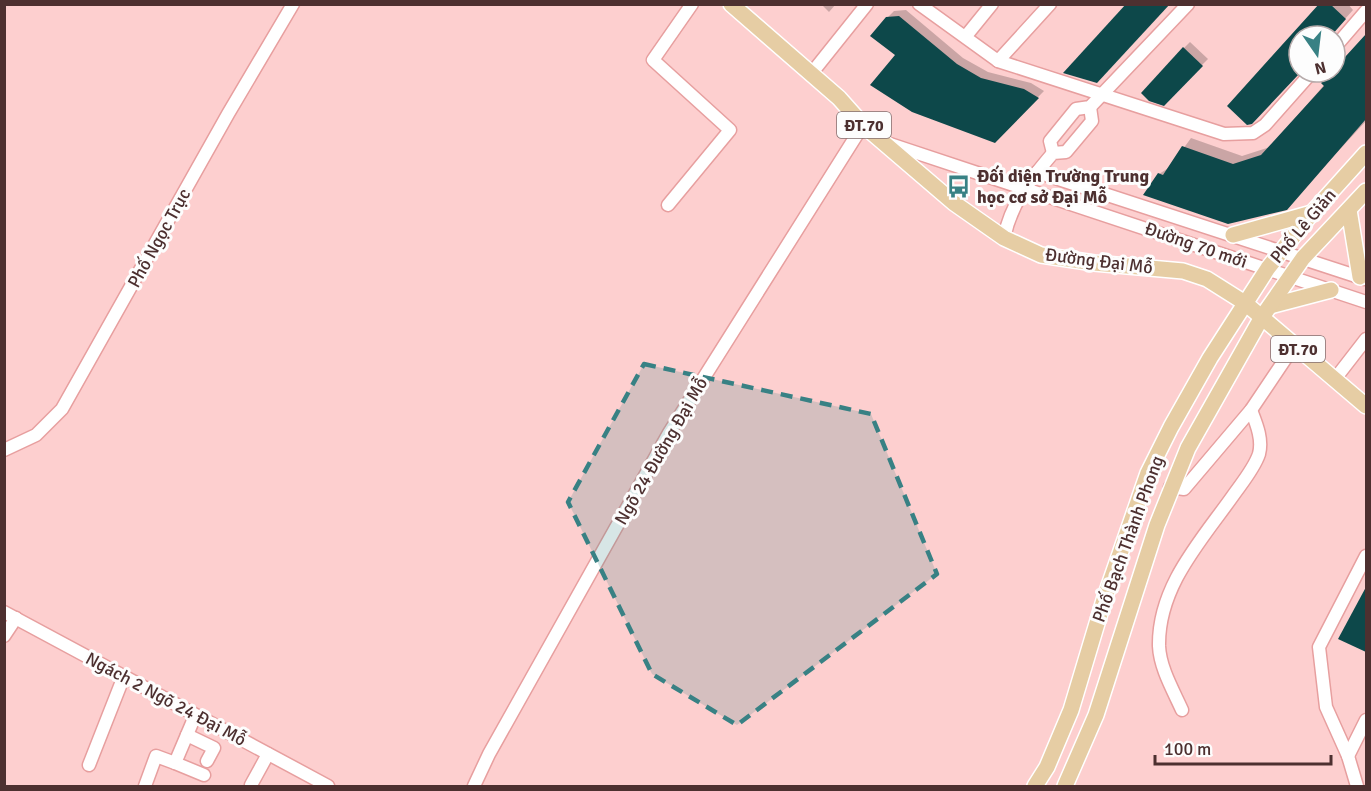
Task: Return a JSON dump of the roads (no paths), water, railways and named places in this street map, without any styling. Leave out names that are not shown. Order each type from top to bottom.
[{"type":"main road","name":"Đường Đại Mỗ","points":[[731,4],[954,203],[1004,238],[1049,256],[1094,263],[1183,271],[1207,279],[1245,303],[1266,312],[1294,346],[1366,406]]},
{"type":"main road","name":"Phố Lê Giản","points":[[1245,303],[1268,268],[1312,213],[1366,153]]},
{"type":"main road","name":"Phố Lê Giản","points":[[1266,312],[1303,258],[1366,191]]},
{"type":"main road","points":[[1349,210],[1363,279]]},
{"type":"main road","points":[[1233,235],[1312,213]]},
{"type":"main road","points":[[1266,312],[1331,290]]},
{"type":"main road","name":"Phố Bạch Thành Phong","points":[[1035,786],[1047,767],[1071,710],[1104,600],[1148,473],[1210,358],[1245,303]]},
{"type":"main road","name":"Phố Bạch Thành Phong","points":[[1065,786],[1096,715],[1170,487],[1223,383],[1266,312]]},
{"type":"street","name":"Phố Ngọc Trục","points":[[4,450],[36,435],[62,409],[233,105],[293,4]]},
{"type":"street","points":[[668,206],[730,130],[653,60],[692,4]]},
{"type":"street","points":[[811,74],[867,4]]},
{"type":"street","points":[[919,4],[998,61],[1224,134],[1253,133],[1265,125],[1301,84]]},
{"type":"street","points":[[966,36],[992,4]]},
{"type":"street","points":[[998,61],[1050,4]]},
{"type":"street","points":[[1053,153],[1050,141],[1076,109],[1090,107],[1188,4]]},
{"type":"street","points":[[1347,33],[1366,11]]},
{"type":"street","points":[[1004,238],[1008,219],[1024,187],[1053,153],[1066,152],[1092,121],[1090,107]]},
{"type":"street","name":"Ngõ 24 Đường Đại Mỗ","points":[[474,786],[489,754],[669,433],[864,125]]},
{"type":"street","name":"Đường 70 mới","points":[[885,142],[1366,302]]},
{"type":"street","name":"Đường 70 mới","points":[[1037,172],[1363,279]]},
{"type":"street","points":[[1335,379],[1366,339]]},
{"type":"street","points":[[1170,487],[1184,489],[1251,410],[1294,346]]},
{"type":"street","points":[[1182,710],[1163,665],[1159,647],[1165,604],[1183,564],[1240,485],[1259,453],[1258,432],[1251,410]]},
{"type":"street","points":[[1358,786],[1348,756],[1326,707],[1319,647],[1366,556]]},
{"type":"street","name":"Ngách 2 Ngõ 24 Đại Mỗ","points":[[4,612],[328,786]]},
{"type":"street","points":[[4,636],[16,618]]},
{"type":"street","points":[[89,765],[124,676]]},
{"type":"street","points":[[175,763],[195,716]]},
{"type":"street","points":[[1348,756],[1366,720]]},
{"type":"street","points":[[187,735],[213,748],[207,761]]},
{"type":"street","points":[[250,784],[268,754]]},
{"type":"street","points":[[145,786],[156,756],[204,775]]},
{"type":"place","name":"Đối diện Trường Trung học cơ sở Đại Mỗ","points":[[959,186]]}]
